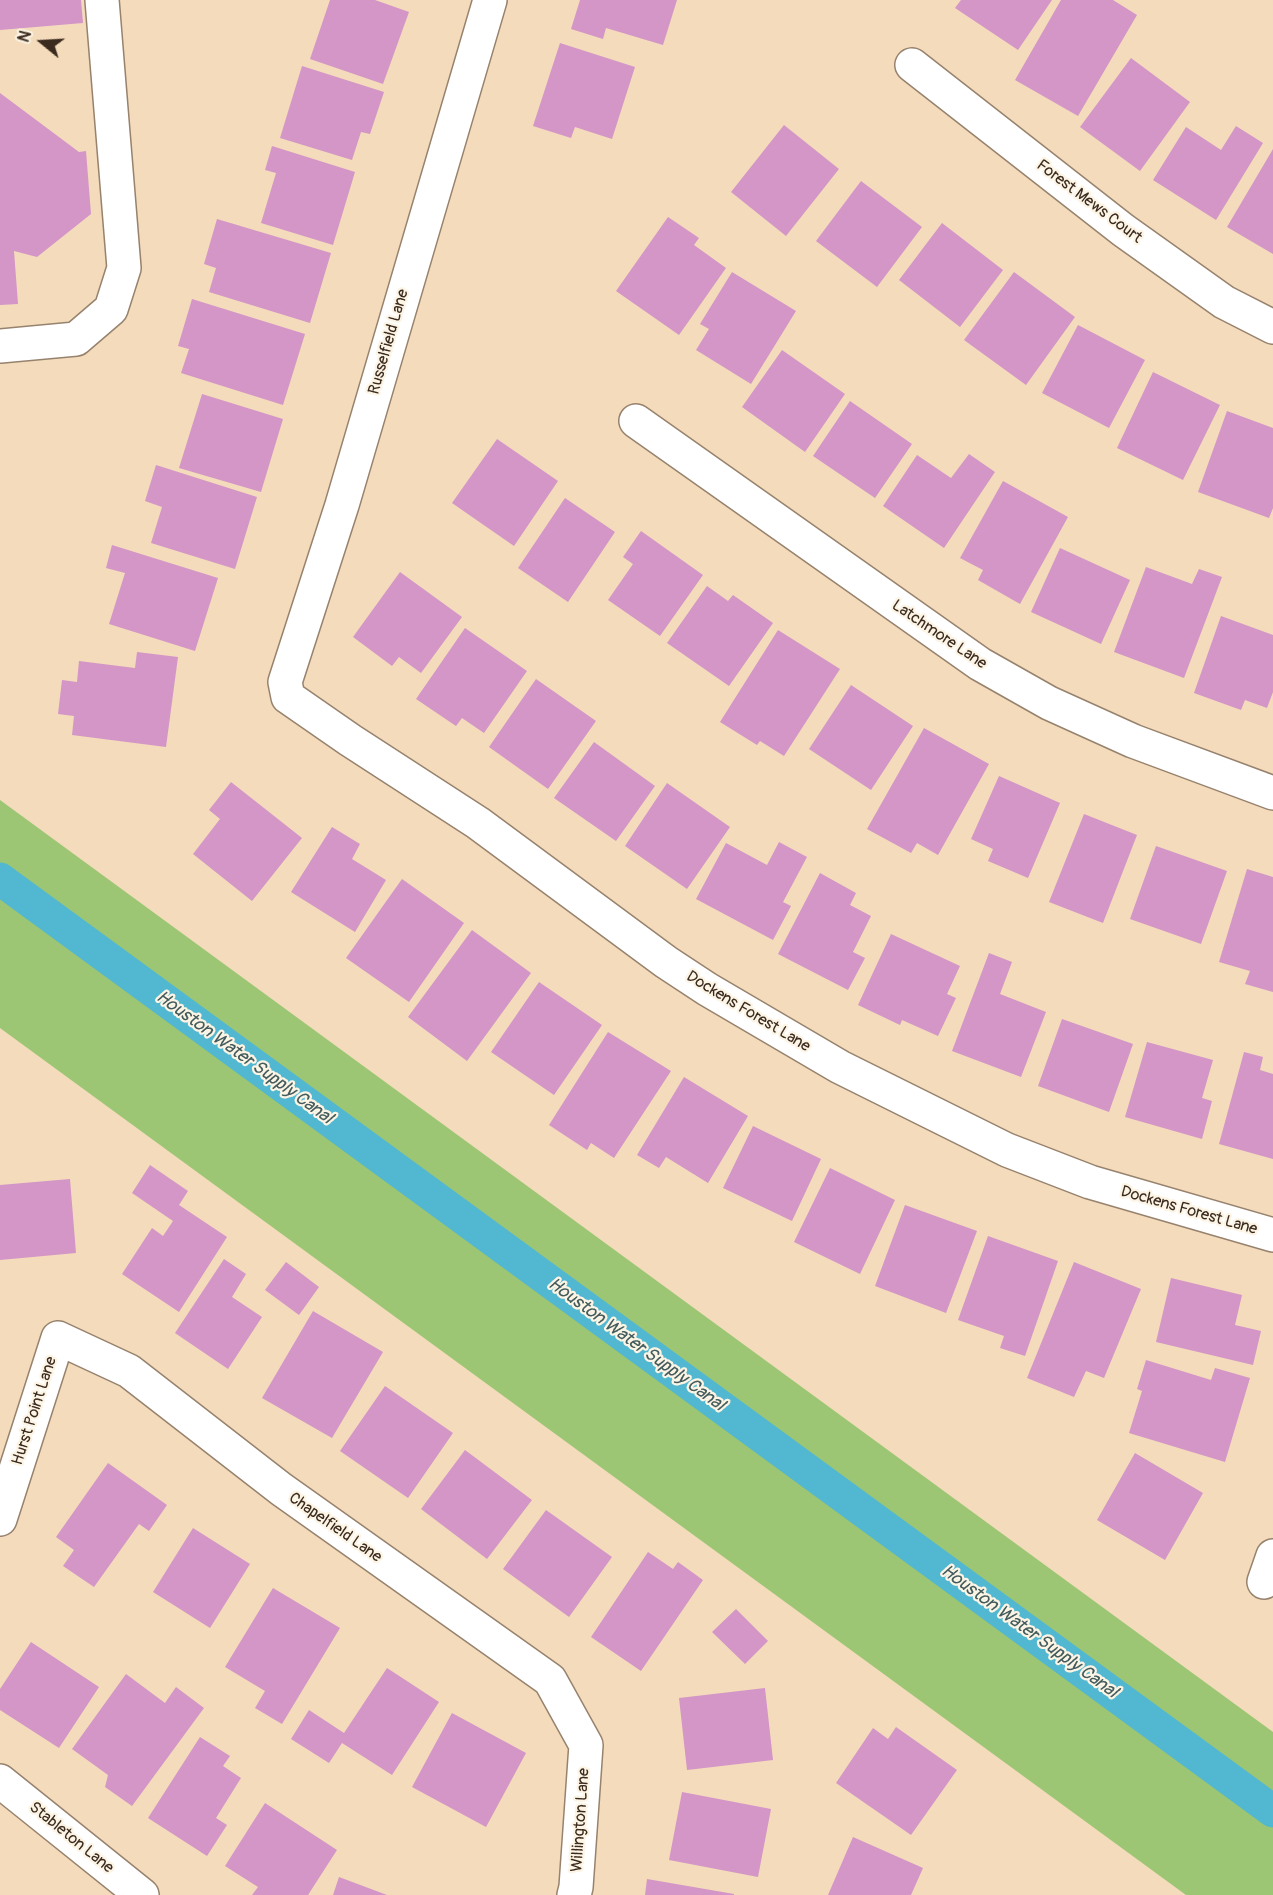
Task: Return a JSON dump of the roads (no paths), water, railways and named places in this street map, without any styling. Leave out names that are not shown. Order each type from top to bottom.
[{"type":"street","points":[[0,346],[76,339],[111,309],[124,268],[102,0]]},
{"type":"street","name":"Russelfield Lane","points":[[285,682],[352,473],[490,0]]},
{"type":"street","name":"Forest Mews Court","points":[[912,65],[1124,230],[1224,302],[1273,327]]},
{"type":"street","name":"Latchmore Lane","points":[[636,421],[980,664],[1048,703],[1133,741],[1273,793]]},
{"type":"street","name":"Dockens Forest Lane","points":[[285,682],[288,697],[478,823],[666,962],[707,989],[840,1067],[1007,1150],[1090,1182],[1273,1235]]},
{"type":"street","name":"Hurst Point Lane","points":[[0,1519],[58,1338]]},
{"type":"street","name":"Chapelfield Lane","points":[[58,1338],[129,1371],[281,1489],[550,1680],[586,1745]]},
{"type":"street","name":"Willington Lane","points":[[574,1895],[586,1745]]},
{"type":"street","name":"Stableton Lane","points":[[0,1781],[142,1895]]},
{"type":"waterway","name":"Houston Water Supply Canal","points":[[0,879],[1273,1811]]}]
